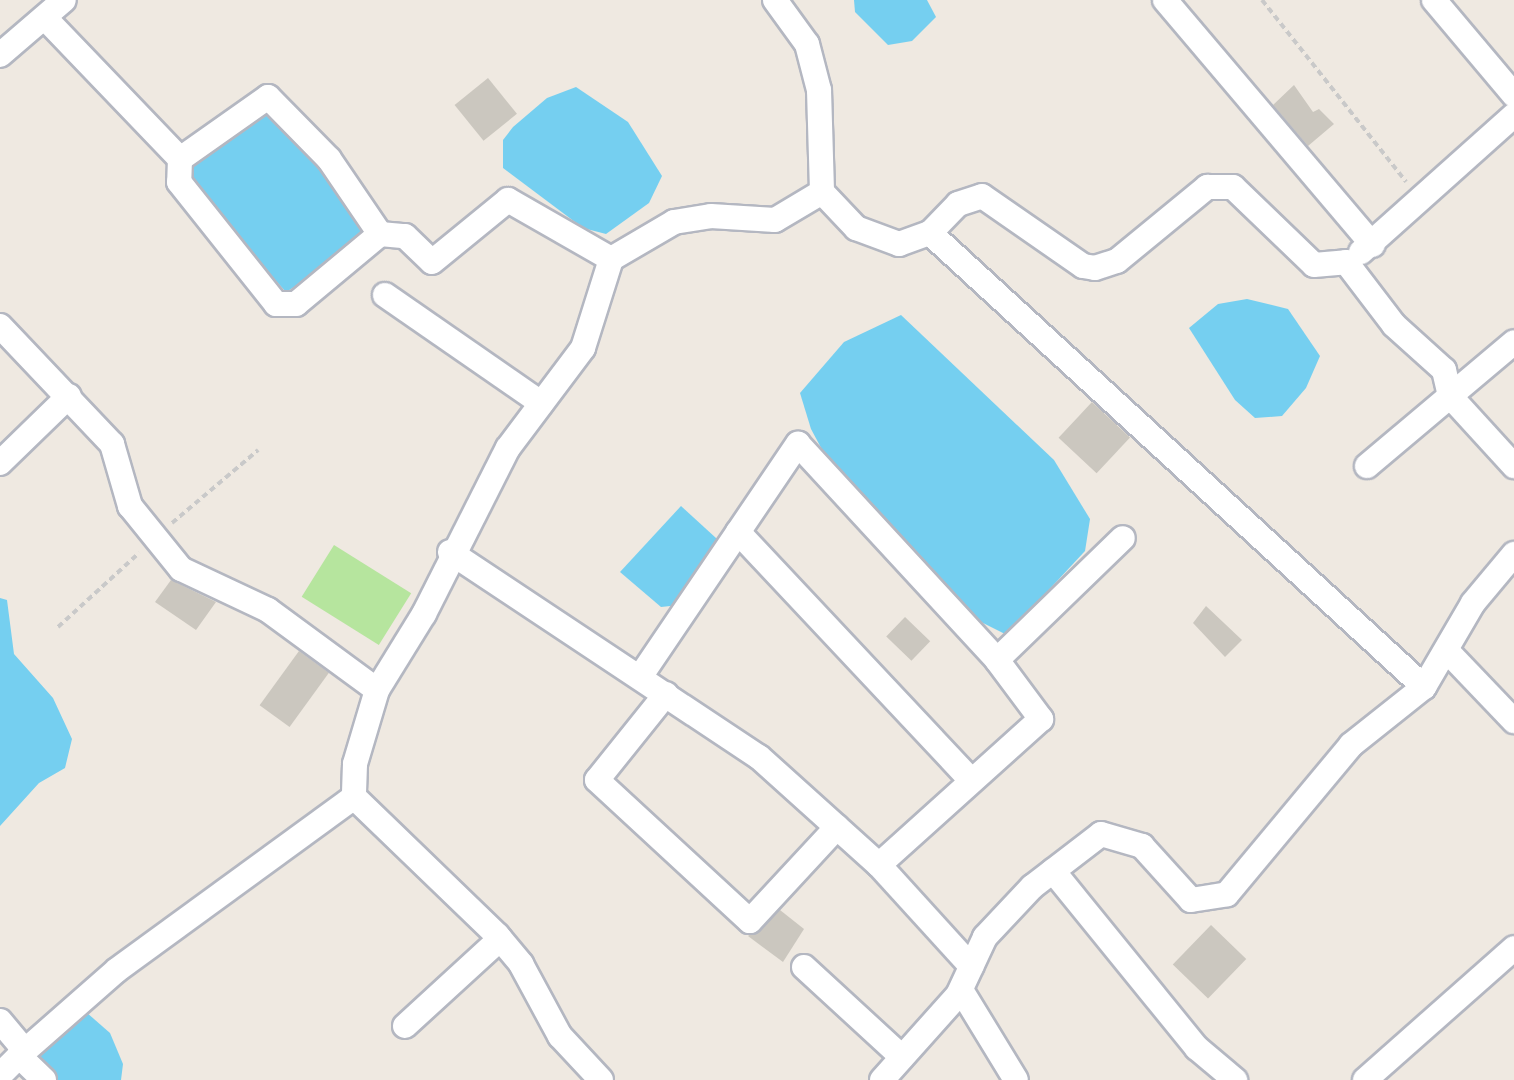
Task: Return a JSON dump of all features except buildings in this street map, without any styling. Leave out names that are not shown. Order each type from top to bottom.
[{"type":"street","points":[[0,55],[64,0]]},
{"type":"street","points":[[775,0],[807,44],[819,90],[822,192],[856,228],[899,244],[930,233],[958,204],[982,196],[1083,266],[1107,266],[1216,183],[1233,187],[1314,265],[1346,262],[1373,245],[1419,199],[1514,115]]},
{"type":"street","points":[[1165,0],[1373,245]]},
{"type":"street","points":[[1434,0],[1514,95]]},
{"type":"street","points":[[45,18],[180,159],[179,182],[276,304],[296,304],[380,234],[405,236],[432,262],[508,200],[611,259]]},
{"type":"street","points":[[180,159],[268,97],[329,159],[380,234]]},
{"type":"street","points":[[601,1080],[560,1036],[521,964],[500,939],[354,797],[355,764],[377,690],[424,614],[450,552],[508,448],[583,348],[611,259],[674,222],[711,216],[775,220],[822,192]]},
{"type":"street","points":[[930,233],[1424,687]]},
{"type":"street","points":[[1346,262],[1394,325],[1444,370],[1450,396],[1514,466]]},
{"type":"street","points":[[385,295],[541,403]]},
{"type":"street","points":[[0,326],[112,444],[130,506],[181,569],[268,610],[377,690]]},
{"type":"street","points":[[1367,466],[1514,342]]},
{"type":"street","points":[[0,463],[69,396]]},
{"type":"street","points":[[640,677],[798,444],[997,660],[1041,719],[969,778],[879,865]]},
{"type":"street","points":[[738,532],[969,778]]},
{"type":"street","points":[[997,660],[1123,538]]},
{"type":"street","points":[[450,552],[759,757],[879,865],[971,966]]},
{"type":"street","points":[[882,1080],[961,990],[985,937],[1053,871],[1101,834],[1119,834],[1142,846],[1191,900],[1227,894],[1351,745],[1424,687],[1473,603],[1514,554]]},
{"type":"street","points":[[1447,651],[1514,721]]},
{"type":"street","points":[[666,694],[597,780],[750,921],[837,827]]},
{"type":"street","points":[[0,1075],[117,970],[354,797]]},
{"type":"street","points":[[1053,871],[1197,1048],[1235,1080]]},
{"type":"street","points":[[405,1026],[500,939]]},
{"type":"street","points":[[1365,1080],[1514,948]]},
{"type":"street","points":[[804,967],[902,1057]]},
{"type":"street","points":[[961,990],[1016,1080]]},
{"type":"street","points":[[0,1021],[44,1080]]},
{"type":"path","points":[[1262,0],[1419,199]]},
{"type":"green space","points":[[334,545],[411,593],[379,645],[302,597]]},
{"type":"water","points":[[854,0],[927,0],[936,17],[912,41],[888,45],[855,12]]},
{"type":"water","points":[[576,87],[628,122],[662,176],[649,203],[606,234],[583,228],[503,168],[503,140],[513,127],[547,98]]},
{"type":"water","points":[[273,111],[371,227],[324,269],[286,292],[195,192],[188,168]]},
{"type":"water","points":[[1247,299],[1288,309],[1320,356],[1306,388],[1282,416],[1255,418],[1235,400],[1189,328],[1218,304]]},
{"type":"water","points":[[901,315],[1054,460],[1090,519],[1085,551],[1007,635],[969,616],[834,472],[811,429],[800,393],[844,342]]},
{"type":"water","points":[[681,506],[728,549],[689,604],[661,607],[620,572]]},
{"type":"water","points":[[0,598],[7,600],[14,654],[53,698],[72,739],[65,768],[39,783],[0,826]]},
{"type":"water","points":[[86,1012],[110,1033],[123,1064],[121,1080],[57,1080],[40,1063],[43,1044]]}]
